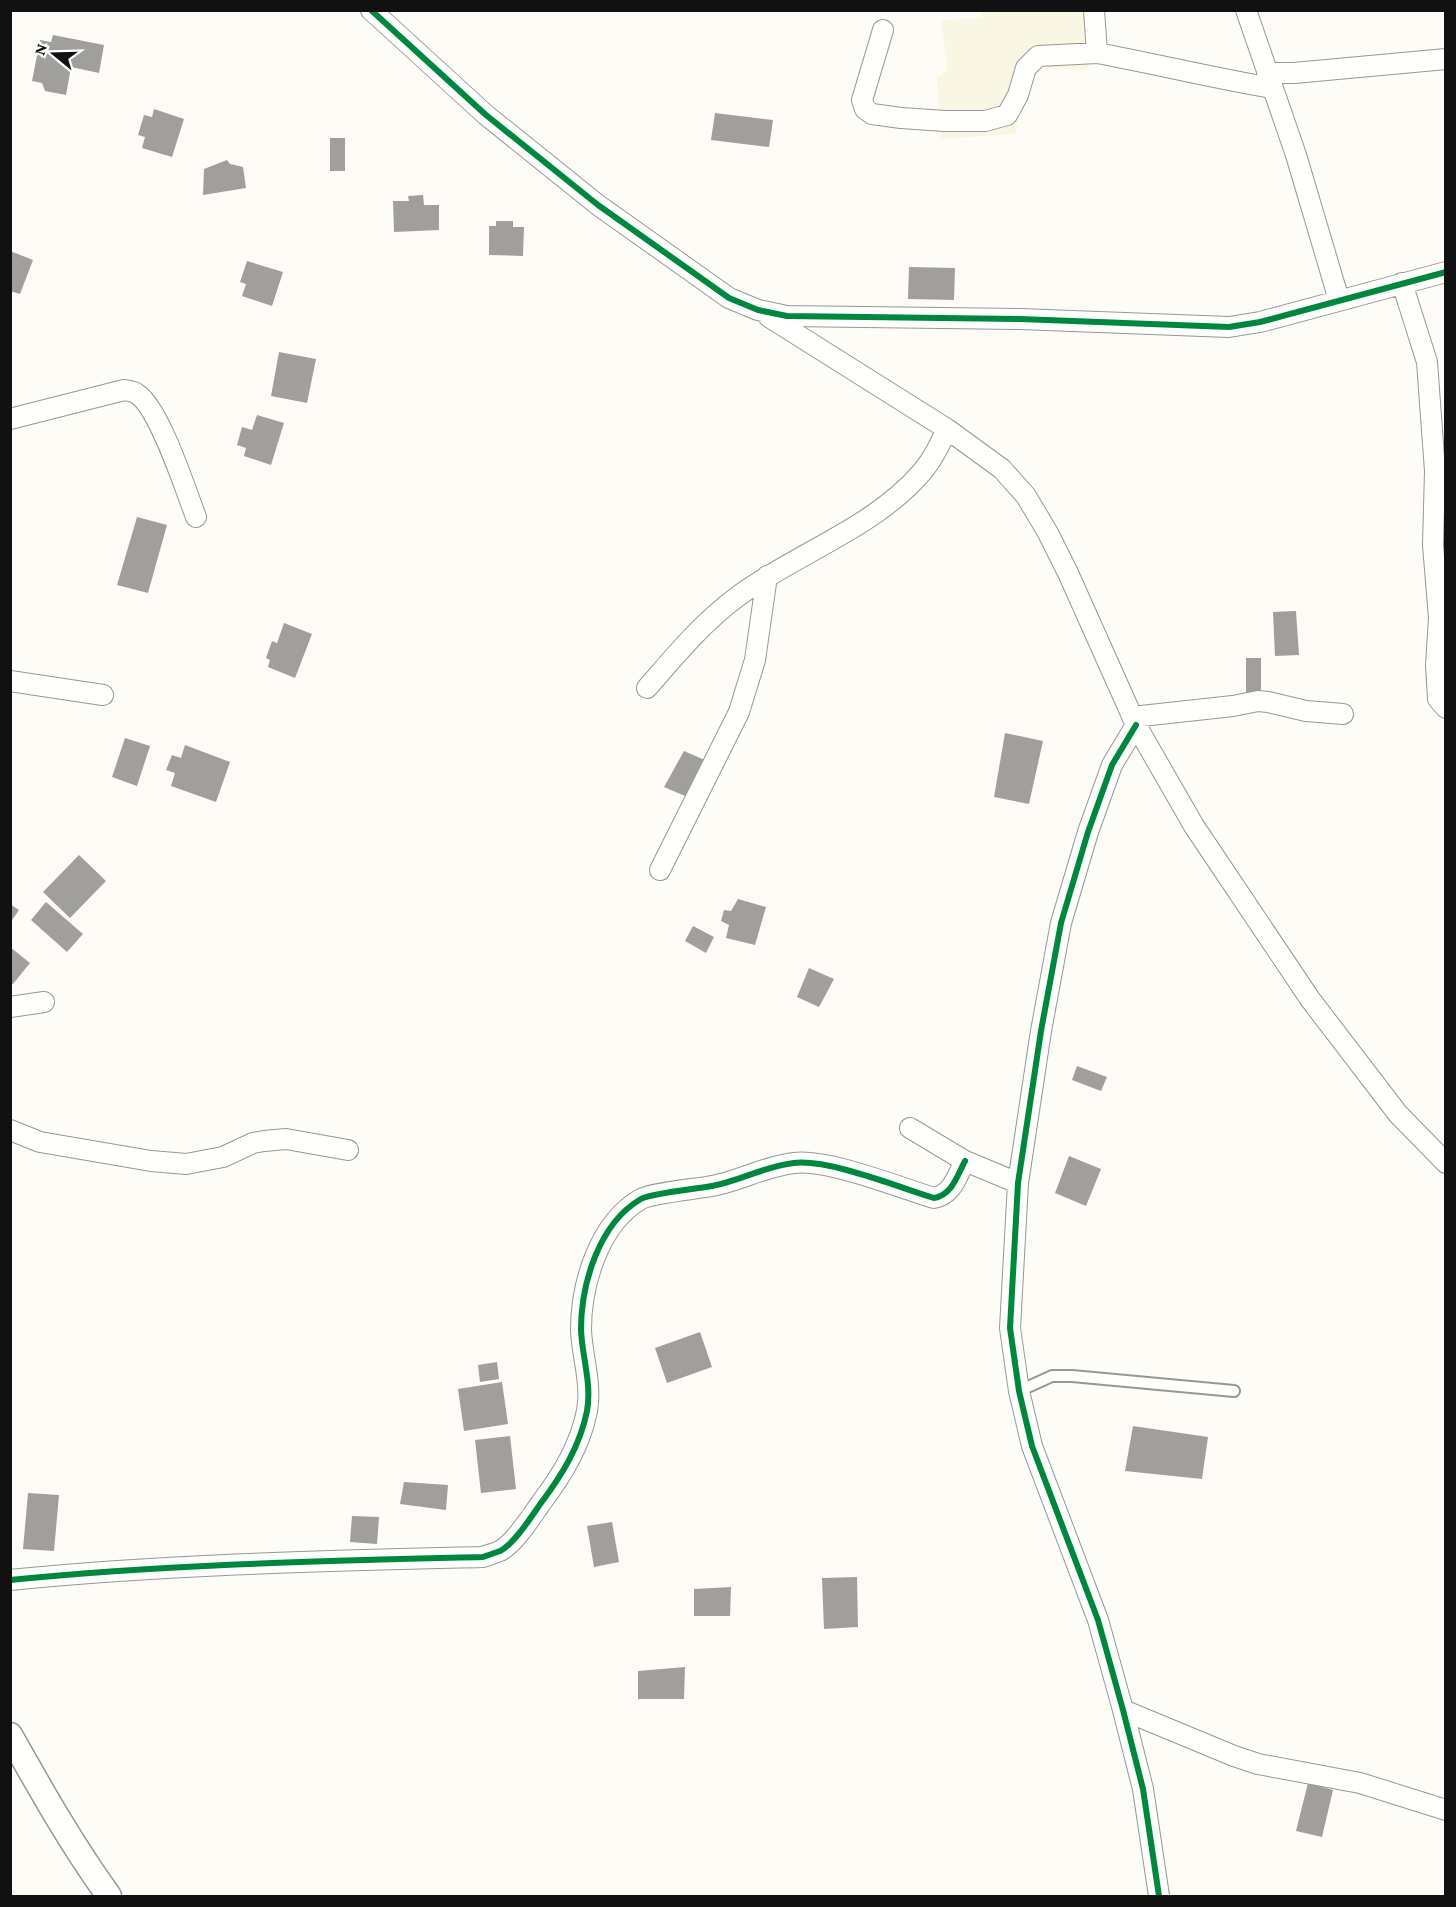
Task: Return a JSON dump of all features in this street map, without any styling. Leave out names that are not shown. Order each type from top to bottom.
[{"type":"street","points":[[371,10],[486,115],[598,205],[729,298],[758,310],[947,429],[1002,469],[1026,496],[1048,533],[1134,721],[1194,826],[1310,999],[1398,1114],[1446,1163]]},
{"type":"street","points":[[1094,10],[1097,53]]},
{"type":"street","points":[[1246,10],[1296,155],[1339,300]]},
{"type":"street","points":[[883,30],[862,100],[865,109],[872,114],[945,121],[985,121],[1007,115],[1018,95],[1026,68],[1038,56],[1097,53],[1206,76],[1270,80],[1294,73],[1446,58]]},
{"type":"street","points":[[758,310],[787,316],[1020,319],[1229,327],[1260,322],[1446,272]]},
{"type":"street","points":[[1402,283],[1427,362],[1435,471],[1433,544],[1439,618],[1436,665],[1438,699],[1446,708]]},
{"type":"street","points":[[10,419],[113,392],[124,390],[136,392],[147,403],[170,449],[196,518]]},
{"type":"street","points":[[647,688],[703,625],[767,576],[813,551],[888,504],[922,473],[935,455],[947,429]]},
{"type":"street","points":[[660,870],[739,712],[755,660],[767,576]]},
{"type":"street","points":[[10,681],[103,695]]},
{"type":"street","points":[[1134,721],[1258,701],[1306,711],[1343,714]]},
{"type":"street","points":[[1134,721],[1112,765],[1088,832],[1061,923],[1041,1031],[1018,1183],[1010,1328],[1019,1391],[1032,1446],[1098,1620],[1123,1710],[1143,1789],[1159,1896]]},
{"type":"street","points":[[10,1007],[44,1002]]},
{"type":"street","points":[[910,1128],[965,1161],[1018,1183]]},
{"type":"street","points":[[10,1130],[40,1142],[151,1161],[186,1164],[223,1157],[253,1143],[286,1139],[348,1150]]},
{"type":"street","points":[[10,1580],[230,1563],[483,1557],[501,1550],[519,1532],[562,1474],[578,1441],[587,1409],[587,1379],[581,1329],[585,1291],[593,1262],[605,1236],[624,1210],[643,1197],[718,1185],[766,1168],[796,1163],[820,1164],[934,1198],[943,1197],[949,1191],[965,1161]]},
{"type":"street","points":[[1123,1710],[1258,1764],[1360,1784],[1446,1810]]},
{"type":"street","points":[[10,1735],[46,1800],[109,1896]]},
{"type":"lane","points":[[1019,1391],[1052,1376],[1234,1391]]},
{"type":"shaded area","points":[[982,11],[1088,11],[1088,70],[1030,68],[1015,134],[940,139],[937,77],[948,70],[941,20],[983,18]]},
{"type":"building","points":[[53,35],[104,45],[99,73],[71,67],[66,95],[45,91],[42,83],[32,81],[40,40],[51,42]]},
{"type":"building","points":[[154,109],[184,119],[172,157],[142,148],[145,137],[138,135],[144,115],[152,117]]},
{"type":"building","points":[[715,113],[773,120],[769,147],[711,140]]},
{"type":"building","points":[[330,138],[345,138],[345,171],[330,171]]},
{"type":"building","points":[[227,160],[230,164],[243,167],[246,188],[203,195],[204,169]]},
{"type":"building","points":[[423,195],[424,205],[439,205],[439,230],[394,232],[393,201],[409,201],[408,196]]},
{"type":"building","points":[[496,221],[513,221],[513,227],[524,227],[523,256],[489,255],[489,226],[496,226]]},
{"type":"building","points":[[10,251],[33,260],[20,294],[10,291]]},
{"type":"building","points":[[247,261],[283,272],[272,306],[242,296],[246,284],[240,282]]},
{"type":"building","points":[[909,267],[955,268],[954,300],[908,299]]},
{"type":"building","points":[[279,352],[316,359],[307,403],[271,396]]},
{"type":"building","points":[[257,415],[284,423],[271,465],[244,456],[246,448],[237,445],[242,427],[252,430]]},
{"type":"building","points":[[137,517],[167,525],[148,593],[117,585]]},
{"type":"building","points":[[1296,611],[1299,655],[1275,656],[1273,612]]},
{"type":"building","points":[[284,623],[312,634],[295,678],[268,667],[270,660],[266,658],[272,641],[277,643]]},
{"type":"building","points":[[1246,658],[1261,658],[1261,699],[1246,699]]},
{"type":"building","points":[[1005,733],[1043,741],[1029,804],[994,797]]},
{"type":"building","points":[[125,738],[150,746],[137,786],[112,777]]},
{"type":"building","points":[[185,745],[230,762],[216,802],[171,786],[175,773],[166,770],[172,755],[181,758]]},
{"type":"building","points":[[684,751],[707,761],[685,796],[664,787]]},
{"type":"building","points":[[79,855],[106,881],[70,918],[43,892]]},
{"type":"building","points":[[738,899],[766,907],[755,945],[726,938],[729,925],[721,921],[724,910],[731,911]]},
{"type":"building","points":[[46,902],[83,934],[67,952],[31,920]]},
{"type":"building","points":[[10,904],[19,910],[10,923]]},
{"type":"building","points":[[693,926],[714,937],[706,953],[685,941]]},
{"type":"building","points":[[10,947],[30,963],[13,984],[10,983]]},
{"type":"building","points":[[809,968],[834,979],[819,1007],[797,997]]},
{"type":"building","points":[[1077,1066],[1107,1077],[1101,1091],[1072,1080]]},
{"type":"building","points":[[1069,1156],[1101,1169],[1086,1206],[1055,1193]]},
{"type":"building","points":[[700,1332],[712,1367],[667,1383],[655,1348]]},
{"type":"building","points":[[497,1362],[499,1379],[480,1382],[478,1365]]},
{"type":"building","points":[[502,1382],[508,1424],[464,1431],[458,1389]]},
{"type":"building","points":[[1133,1426],[1208,1437],[1202,1479],[1125,1471]]},
{"type":"building","points":[[510,1436],[516,1489],[481,1493],[475,1440]]},
{"type":"building","points":[[404,1482],[448,1485],[446,1510],[400,1504]]},
{"type":"building","points":[[28,1493],[59,1495],[54,1551],[23,1549]]},
{"type":"building","points":[[352,1516],[379,1517],[377,1544],[350,1542]]},
{"type":"building","points":[[612,1522],[619,1562],[594,1567],[587,1526]]},
{"type":"building","points":[[857,1577],[858,1627],[824,1629],[822,1578]]},
{"type":"building","points":[[731,1587],[730,1616],[694,1616],[694,1589]]},
{"type":"building","points":[[685,1667],[684,1699],[638,1699],[638,1671]]},
{"type":"building","points":[[1308,1783],[1333,1790],[1322,1837],[1296,1831]]},
{"type":"cycle path","points":[[371,10],[486,115],[598,205],[729,298],[758,310],[787,316],[1020,319],[1229,327],[1260,322],[1446,272]]},
{"type":"cycle path","points":[[1136,725],[1112,765],[1088,832],[1061,923],[1041,1031],[1018,1183],[1010,1328],[1019,1391],[1032,1446],[1098,1620],[1123,1710],[1143,1789],[1159,1896]]},
{"type":"cycle path","points":[[10,1580],[187,1567],[483,1557],[500,1551],[517,1536],[549,1492],[563,1471],[580,1436],[588,1401],[588,1380],[581,1330],[584,1294],[595,1256],[614,1223],[626,1210],[647,1197],[722,1184],[773,1167],[794,1163],[826,1165],[844,1169],[934,1198],[950,1189],[965,1161]]}]
